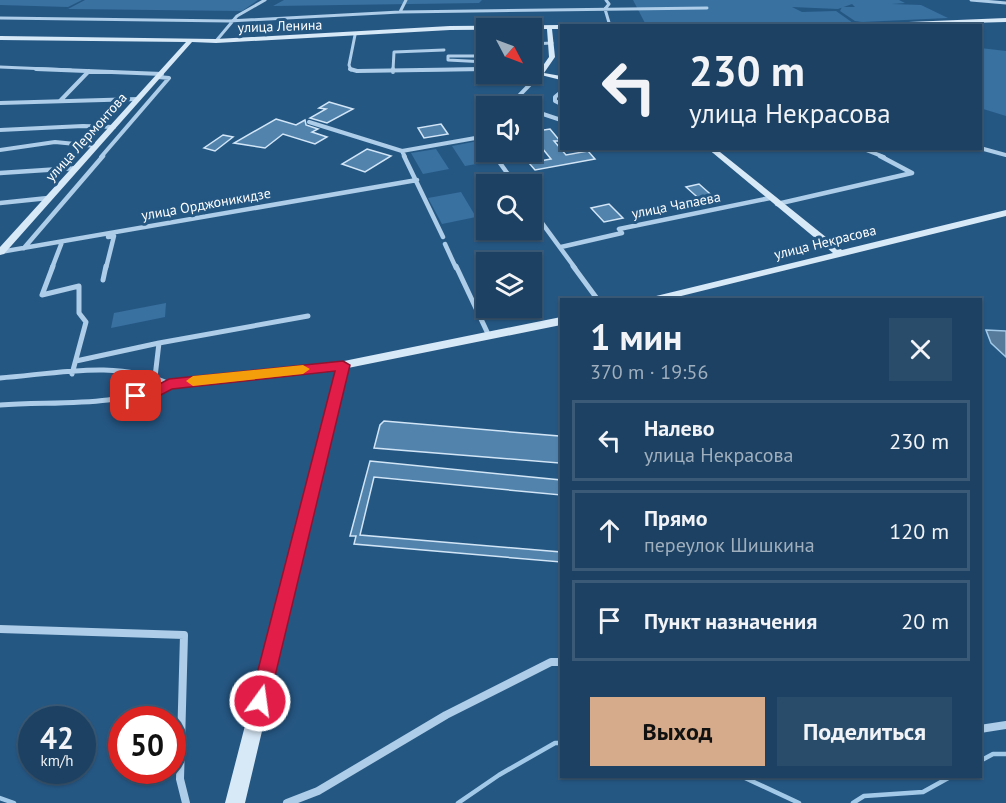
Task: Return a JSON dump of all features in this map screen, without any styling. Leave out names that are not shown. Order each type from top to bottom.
[{"type":"main road","points":[[909,24],[1006,20]]},
{"type":"main road","points":[[542,71],[552,57],[549,27]]},
{"type":"main road","name":"улица Ленина","points":[[0,38],[190,41],[355,35],[450,28],[560,27]]},
{"type":"main road","name":"улица Лермонтова","points":[[1,252],[190,41]]},
{"type":"main road","points":[[542,74],[560,78]]},
{"type":"main road","points":[[712,150],[839,254]]},
{"type":"main road","name":"улица Некрасова","points":[[659,298],[1006,213]]},
{"type":"main road","points":[[235,803],[343,365],[560,321]]},
{"type":"street","points":[[216,40],[229,21],[238,13],[265,0]]},
{"type":"street","points":[[400,12],[406,0]]},
{"type":"street","points":[[606,0],[609,4]]},
{"type":"street","points":[[971,0],[1006,3]]},
{"type":"street","points":[[605,9],[615,1]]},
{"type":"street","points":[[0,18],[229,21],[400,12],[633,9],[637,7],[707,8]]},
{"type":"street","points":[[605,9],[609,24]]},
{"type":"street","points":[[355,35],[349,65],[351,70],[393,72],[476,69]]},
{"type":"street","points":[[542,43],[552,43]]},
{"type":"street","points":[[393,72],[394,52],[444,50]]},
{"type":"street","points":[[476,56],[448,56],[448,60],[476,62]]},
{"type":"street","points":[[0,67],[89,71],[168,78],[23,248]]},
{"type":"street","points":[[60,101],[89,71]]},
{"type":"street","points":[[520,96],[531,84]]},
{"type":"street","points":[[560,93],[555,97],[555,101],[560,105]]},
{"type":"street","points":[[0,103],[138,99]]},
{"type":"street","points":[[553,116],[560,107]]},
{"type":"street","points":[[542,113],[560,120]]},
{"type":"street","points":[[309,122],[402,151],[476,138]]},
{"type":"street","points":[[0,130],[83,126],[114,127]]},
{"type":"street","points":[[0,150],[55,142],[96,146]]},
{"type":"street","points":[[982,149],[1006,155]]},
{"type":"street","name":"улица Чапаева","points":[[561,247],[622,233],[619,229],[912,173],[866,150]]},
{"type":"street","points":[[402,151],[443,237]]},
{"type":"street","points":[[0,173],[76,168]]},
{"type":"street","name":"улица Орджоникидзе","points":[[1,252],[61,244],[417,180]]},
{"type":"street","points":[[0,203],[48,198]]},
{"type":"street","points":[[542,222],[597,298]]},
{"type":"street","points":[[72,374],[86,322],[79,314],[79,286],[42,295],[61,244],[114,236],[103,280]]},
{"type":"street","points":[[445,244],[489,336]]},
{"type":"street","points":[[76,361],[159,343],[308,316]]},
{"type":"street","points":[[155,377],[159,343]]},
{"type":"street","points":[[0,405],[121,399],[151,394],[169,384],[343,365]]},
{"type":"street","points":[[0,378],[118,369],[155,377],[169,384]]},
{"type":"street","points":[[0,629],[184,635],[180,779],[186,803]]},
{"type":"street","points":[[287,803],[318,791],[456,710],[551,662],[560,662]]},
{"type":"street","points":[[982,729],[1006,725]]},
{"type":"shaded area","points":[[0,0],[82,0],[68,7],[0,5]]},
{"type":"shaded area","points":[[85,0],[258,0],[242,11],[68,9]]},
{"type":"shaded area","points":[[284,0],[482,0],[479,3],[273,6]]},
{"type":"shaded area","points":[[633,0],[899,0],[905,3],[892,4],[921,5],[948,18],[862,22],[855,21],[840,11],[842,8],[792,7],[802,12],[836,11],[853,23],[645,24]]},
{"type":"shaded area","points":[[982,48],[1006,51],[1006,116],[982,109]]},
{"type":"shaded area","points":[[476,141],[476,162],[487,162],[465,166],[452,146]]},
{"type":"shaded area","points":[[436,149],[449,169],[423,174],[411,153]]},
{"type":"shaded area","points":[[461,192],[476,217],[442,224],[428,198]]},
{"type":"shaded area","points":[[166,303],[165,317],[111,328],[114,313]]},
{"type":"shaded area","points":[[986,330],[1006,331],[1006,357],[991,343]]},
{"type":"building","points":[[329,102],[353,109],[327,123],[310,118],[326,109],[319,108]]},
{"type":"building","points":[[276,119],[296,125],[305,120],[306,125],[318,129],[312,132],[327,137],[315,144],[283,134],[265,148],[234,143]]},
{"type":"building","points":[[441,124],[448,134],[424,138],[418,128]]},
{"type":"building","points":[[550,129],[560,141],[554,141],[566,155],[588,151],[595,159],[535,170],[529,163],[551,159],[542,148],[542,130]]},
{"type":"building","points":[[223,135],[233,137],[215,151],[204,148]]},
{"type":"building","points":[[367,149],[391,156],[365,172],[342,164]]},
{"type":"building","points":[[699,184],[717,200],[704,203],[686,187]]},
{"type":"building","points":[[609,204],[623,218],[604,222],[591,208]]},
{"type":"building","points":[[384,421],[559,436],[559,463],[374,448],[380,425]]},
{"type":"building","points":[[370,461],[560,480],[560,495],[374,477],[360,535],[560,552],[560,562],[354,544],[356,536],[350,536]]},
{"type":"waterway","points":[[458,803],[499,775],[555,743],[560,743]]},
{"type":"waterway","points":[[982,760],[993,754],[1006,754]]},
{"type":"waterway","points":[[745,778],[799,803]]},
{"type":"waterway","points":[[853,803],[864,796],[923,792],[948,778]]},
{"type":"waterway","points":[[0,798],[14,803]]},
{"type":"slow traffic","points":[[193,381],[303,369]]},
{"type":"route","points":[[136,396],[151,394],[169,384],[343,365],[260,701]]}]
